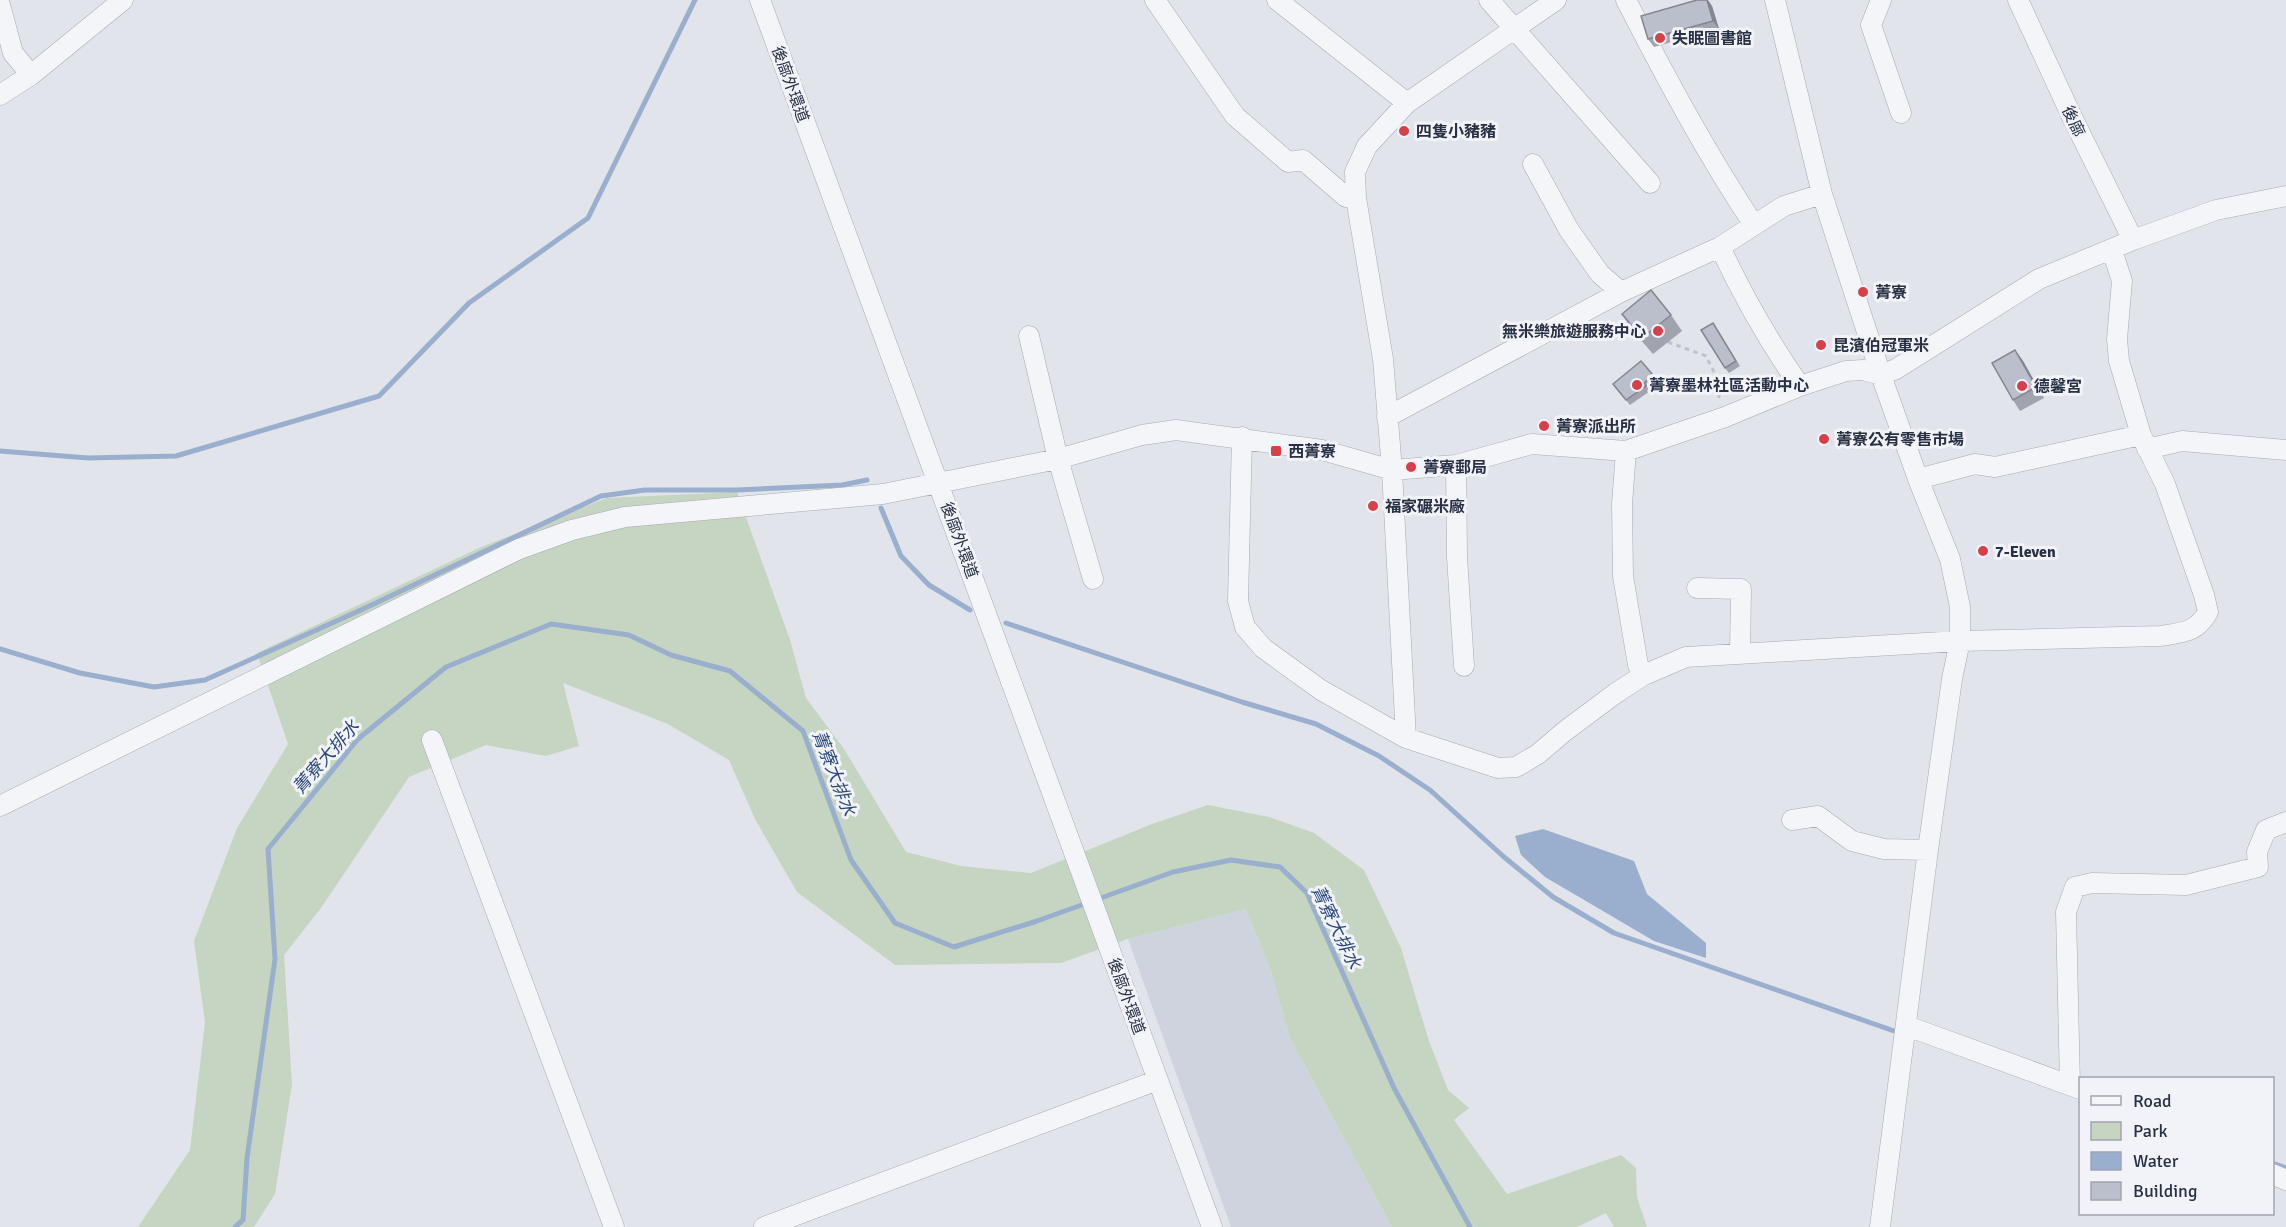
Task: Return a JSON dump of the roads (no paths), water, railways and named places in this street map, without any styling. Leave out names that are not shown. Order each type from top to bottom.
[{"type":"street","points":[[0,95],[31,75],[123,0]]},
{"type":"street","name":"後廍外環道","points":[[760,0],[1212,1227]]},
{"type":"street","points":[[1155,0],[1235,116],[1288,162],[1303,160],[1346,197],[1356,198]]},
{"type":"street","points":[[1277,0],[1407,103]]},
{"type":"street","points":[[1489,0],[1650,183]]},
{"type":"street","points":[[1406,738],[1392,470],[1382,349],[1356,198],[1355,172],[1367,146],[1407,103],[1556,0]]},
{"type":"street","points":[[1626,0],[1654,56],[1727,185],[1754,225]]},
{"type":"street","points":[[1775,0],[1822,194],[1881,375],[1918,479],[1950,559],[1960,607],[1960,641],[1952,679],[1928,850],[1880,1227]]},
{"type":"street","points":[[1881,0],[1871,25],[1901,113]]},
{"type":"street","name":"後廍","points":[[2018,0],[2133,240]]},
{"type":"street","points":[[0,5],[13,53],[31,75]]},
{"type":"street","points":[[1533,164],[1569,230],[1600,274],[1621,292]]},
{"type":"street","points":[[1387,417],[1621,292],[1720,247],[1784,206],[1822,194]]},
{"type":"street","points":[[0,806],[519,549],[572,530],[625,518],[883,494],[1058,459],[1142,435],[1176,430],[1242,437],[1322,450],[1392,470],[1456,465],[1532,444],[1626,451],[1725,417],[1800,386],[1846,371],[1863,370],[1881,375],[1896,369],[2039,279],[2133,240],[2216,210],[2286,196]]},
{"type":"street","points":[[1720,247],[1740,290],[1776,351],[1800,386]]},
{"type":"street","points":[[1242,437],[1238,602],[1245,627],[1263,648],[1321,690],[1406,738],[1498,768],[1516,767],[1538,754],[1590,712],[1644,675],[1686,657],[1960,641],[2161,636],[2190,631],[2201,624],[2208,612],[2164,484],[2144,442],[2119,361],[2116,339],[2122,281],[2112,250]]},
{"type":"street","points":[[1029,336],[1058,459],[1094,579]]},
{"type":"street","points":[[1918,479],[1975,464],[1995,467],[2144,442],[2182,441],[2286,450]]},
{"type":"street","points":[[1626,451],[1622,504],[1623,576],[1638,665],[1644,675]]},
{"type":"street","points":[[1456,465],[1456,557],[1464,666]]},
{"type":"street","points":[[1697,588],[1741,589],[1740,653]]},
{"type":"street","points":[[432,740],[614,1227]]},
{"type":"street","points":[[1792,820],[1818,816],[1852,841],[1884,849],[1928,850]]},
{"type":"street","points":[[1907,1026],[2075,1087],[2066,912],[2075,887],[2092,883],[2186,885],[2258,867],[2257,852],[2266,830],[2286,822]]},
{"type":"street","points":[[764,1227],[1158,1080]]},
{"type":"water","points":[[1543,829],[1634,861],[1647,894],[1706,943],[1706,958],[1654,941],[1545,877],[1521,855],[1515,836]]},
{"type":"waterway","points":[[0,451],[88,458],[176,456],[379,396],[469,303],[588,218],[695,0]]},
{"type":"waterway","points":[[0,649],[80,673],[154,687],[205,680],[361,610],[601,496],[645,490],[737,490],[842,485],[867,480]]},
{"type":"waterway","points":[[881,508],[901,556],[929,585],[970,610]]},
{"type":"waterway","points":[[1006,623],[1242,702],[1316,724],[1379,756],[1430,790],[1504,857],[1553,897],[1614,933],[1897,1032]]},
{"type":"waterway","name":"菁寮大排水","points":[[235,1227],[243,1220],[247,1158],[275,959],[268,849],[358,739],[446,667],[551,624],[629,635],[671,655],[730,671],[803,731],[851,860],[895,923],[954,947],[1037,921],[1173,872],[1231,860],[1280,867],[1307,893],[1394,1088],[1470,1227]]},
{"type":"waterway","points":[[2274,1164],[2286,1168]]},
{"type":"place","name":"失眠圖書館","points":[[1660,38]]},
{"type":"place","name":"四隻小豬豬","points":[[1404,131]]},
{"type":"place","name":"菁寮","points":[[1863,292]]},
{"type":"place","name":"無米樂旅遊服務中心","points":[[1658,331]]},
{"type":"place","name":"昆濱伯冠軍米","points":[[1821,345]]},
{"type":"place","name":"菁寮墨林社區活動中心","points":[[1637,385]]},
{"type":"place","name":"德馨宮","points":[[2022,386]]},
{"type":"place","name":"菁寮派出所","points":[[1544,426]]},
{"type":"place","name":"菁寮公有零售市場","points":[[1824,439]]},
{"type":"place","name":"西菁寮","points":[[1276,451]]},
{"type":"place","name":"菁寮郵局","points":[[1411,467]]},
{"type":"place","name":"福家碾米廠","points":[[1373,506]]},
{"type":"place","name":"7-Eleven","points":[[1983,551]]}]
